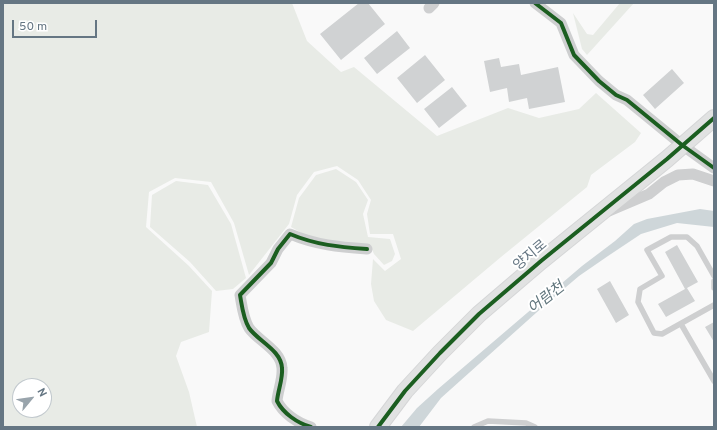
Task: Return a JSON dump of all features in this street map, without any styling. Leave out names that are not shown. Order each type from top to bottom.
[{"type":"street","points":[[535,3],[561,23],[574,56],[599,81],[616,95],[627,100],[682,145],[714,168]]},
{"type":"street","name":"양지로","points":[[378,427],[406,391],[430,364],[479,314],[541,261],[667,159],[714,118]]},
{"type":"street","points":[[596,217],[648,194],[664,182],[678,175],[693,174],[714,181]]},
{"type":"street","points":[[311,427],[303,425],[281,409],[277,401],[282,376],[282,366],[277,356],[250,328],[245,319],[240,295],[271,263],[278,250],[290,234],[308,242],[338,247],[367,249]]},
{"type":"lane","points":[[714,276],[697,246],[687,237],[671,237],[647,250],[662,276],[640,289],[638,302],[654,333],[662,334],[714,305]]},
{"type":"lane","points":[[714,281],[714,288]]},
{"type":"lane","points":[[681,324],[714,381]]},
{"type":"lane","points":[[474,427],[488,421],[526,424],[535,427]]},
{"type":"shaded area","points":[[3,3],[292,3],[307,41],[341,72],[354,67],[437,136],[508,108],[539,118],[579,109],[596,93],[641,133],[635,142],[591,175],[587,187],[413,331],[386,320],[374,301],[371,284],[373,259],[385,271],[401,259],[393,234],[370,234],[367,214],[371,200],[358,180],[337,166],[314,172],[297,195],[289,224],[249,275],[234,223],[211,182],[175,178],[149,192],[146,227],[189,266],[212,291],[209,332],[181,342],[176,356],[189,392],[197,427],[3,427]]},
{"type":"shaded area","points":[[620,3],[634,3],[587,55],[582,49],[573,13],[587,34],[593,35]]},
{"type":"shaded area","points":[[336,169],[356,182],[368,200],[363,214],[368,237],[390,239],[395,254],[392,261],[384,265],[374,254],[370,245],[330,241],[307,236],[291,227],[299,198],[316,175]]},
{"type":"shaded area","points":[[176,181],[208,185],[231,224],[246,278],[233,289],[216,291],[190,262],[150,227],[152,195]]},
{"type":"water","name":"어람천","points":[[700,209],[714,211],[714,227],[677,223],[641,234],[579,276],[546,304],[441,398],[419,427],[401,427],[417,408],[438,389],[582,266],[615,241],[634,224],[647,219]]},
{"type":"building","points":[[359,3],[368,3],[385,24],[341,60],[320,34]]},
{"type":"building","points":[[397,31],[410,48],[377,74],[364,58]]},
{"type":"building","points":[[425,55],[445,80],[417,103],[397,78]]},
{"type":"building","points":[[499,58],[501,67],[519,64],[521,75],[558,67],[565,102],[529,109],[527,98],[509,102],[507,88],[490,92],[484,61]]},
{"type":"building","points":[[672,69],[684,83],[655,109],[643,95]]},
{"type":"building","points":[[452,87],[467,106],[439,128],[424,109]]},
{"type":"building","points":[[677,245],[698,282],[687,288],[695,301],[666,317],[658,304],[685,289],[665,252]]},
{"type":"building","points":[[610,281],[629,315],[616,323],[597,289]]},
{"type":"building","points":[[714,322],[714,342],[705,327]]},
{"type":"cycle path","points":[[535,3],[561,23],[574,55],[599,81],[616,95],[627,100],[682,145],[714,168]]},
{"type":"cycle path","points":[[378,427],[405,391],[479,314],[541,261],[667,159],[714,118]]},
{"type":"cycle path","points":[[311,427],[291,417],[283,410],[277,401],[282,376],[281,362],[278,356],[249,328],[244,316],[240,295],[271,263],[278,249],[290,234],[309,241],[328,245],[367,249]]}]
